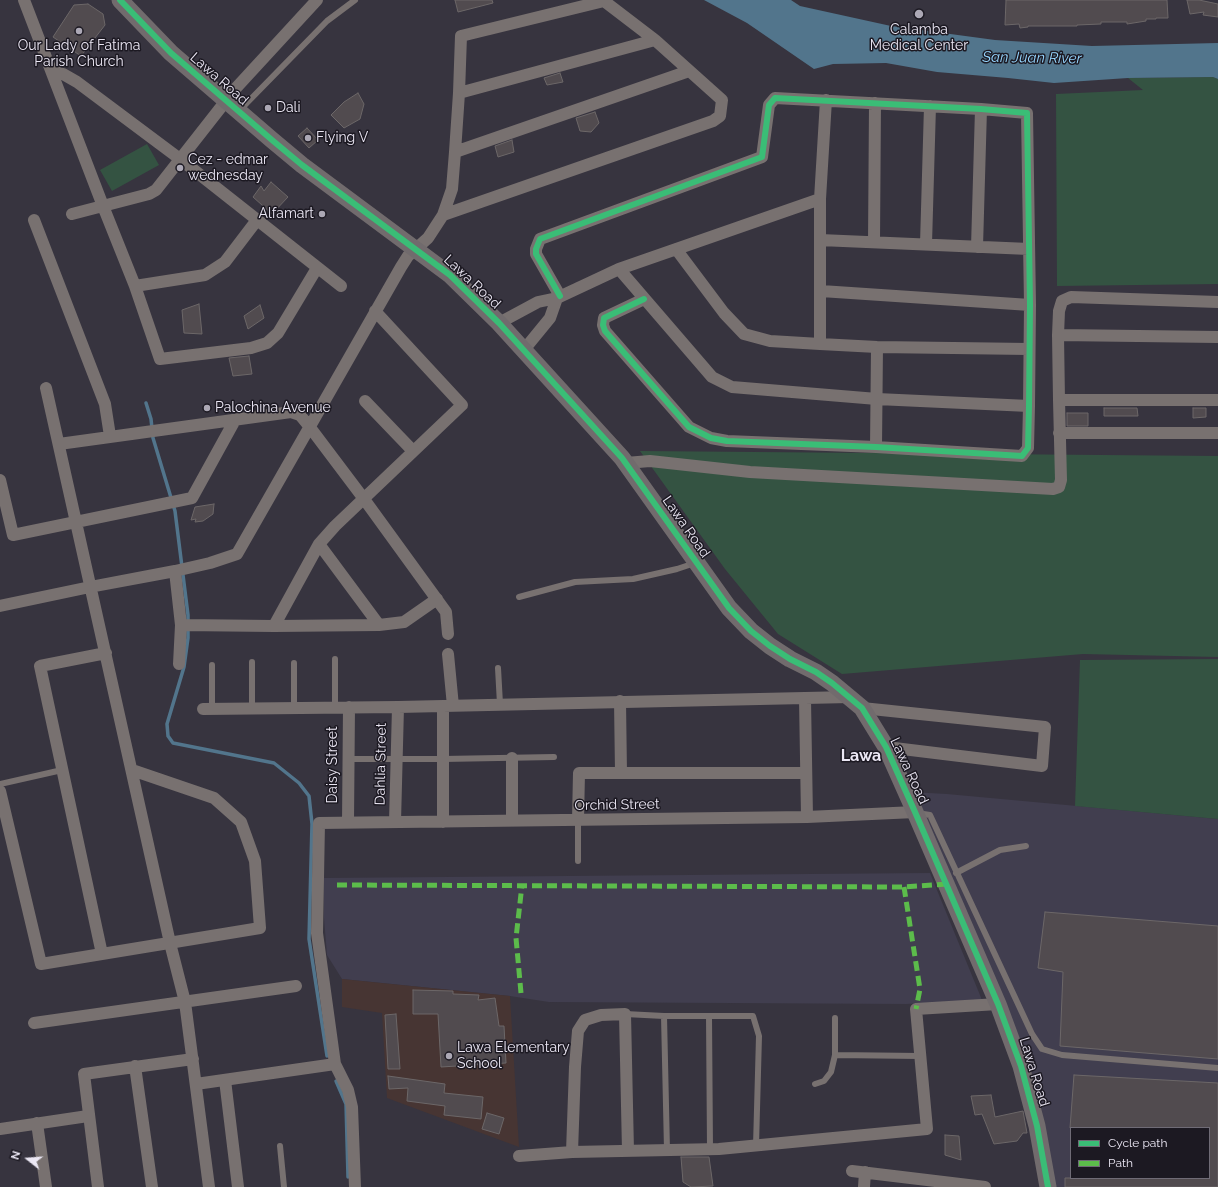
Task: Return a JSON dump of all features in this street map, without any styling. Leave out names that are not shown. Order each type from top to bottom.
[{"type":"main road","name":"Lawa Road","points":[[120,0],[171,53],[302,165],[450,275],[499,323],[626,463],[729,608],[751,631],[770,646],[790,659],[816,672],[856,703],[886,747],[998,1004],[1021,1066],[1037,1126],[1048,1187]]},
{"type":"street","points":[[24,0],[135,286],[160,359],[251,348],[267,343],[278,333],[317,268]]},
{"type":"street","points":[[72,214],[149,194],[156,190],[180,159],[233,106],[236,88],[317,0]]},
{"type":"street","points":[[0,606],[175,571],[210,563],[237,554],[375,311],[408,256],[415,248],[428,238],[443,215],[452,189],[459,93],[461,36],[604,1],[654,40],[722,100],[720,116],[713,121],[443,215]]},
{"type":"street","points":[[459,93],[654,40]]},
{"type":"street","points":[[52,71],[63,74],[77,82],[180,159],[341,286]]},
{"type":"street","points":[[455,152],[689,71]]},
{"type":"street","points":[[523,351],[550,318],[558,297],[536,254],[536,249],[540,239],[762,157],[769,105],[775,98],[981,108],[1027,113],[1030,305],[1029,406],[1028,448],[1022,456],[876,447],[727,441],[711,438],[688,427],[605,331],[603,325],[604,318],[644,299]]},
{"type":"street","points":[[820,344],[820,199],[826,100]]},
{"type":"street","points":[[874,242],[875,103]]},
{"type":"street","points":[[926,244],[930,106]]},
{"type":"street","points":[[977,247],[981,108]]},
{"type":"street","points":[[499,323],[538,302],[558,297],[619,269],[820,199]]},
{"type":"street","points":[[34,220],[105,404],[110,436]]},
{"type":"street","points":[[135,286],[205,275],[225,262],[257,220]]},
{"type":"street","points":[[820,240],[1029,249]]},
{"type":"street","points":[[676,249],[724,313],[744,334],[770,341],[820,344],[878,347],[1029,349]]},
{"type":"street","points":[[619,269],[712,377],[732,387],[876,398],[1029,406]]},
{"type":"street","points":[[821,291],[1030,305]]},
{"type":"street","points":[[626,463],[650,461],[750,472],[1054,489],[1059,487],[1061,480],[1058,335],[1059,311],[1062,302],[1071,297],[1218,302]]},
{"type":"street","points":[[274,626],[319,544],[335,526],[462,406],[375,311]]},
{"type":"street","points":[[1058,335],[1218,337]]},
{"type":"street","points":[[876,447],[878,347]]},
{"type":"street","points":[[46,388],[170,943],[185,1002],[209,1187]]},
{"type":"street","points":[[1059,400],[1218,400]]},
{"type":"street","points":[[365,401],[413,451]]},
{"type":"street","points":[[59,444],[291,412],[300,415],[310,426],[446,612],[448,634]]},
{"type":"street","points":[[0,480],[13,535],[192,498],[235,420]]},
{"type":"street","points":[[1059,433],[1218,433]]},
{"type":"street","points":[[319,544],[379,625]]},
{"type":"street","points":[[175,571],[181,625],[179,664]]},
{"type":"street","points":[[181,625],[379,625],[404,622],[437,600]]},
{"type":"street","points":[[102,954],[40,666],[106,652]]},
{"type":"street","points":[[443,822],[443,759],[448,706],[448,654]]},
{"type":"street","points":[[805,699],[807,817]]},
{"type":"street","points":[[208,709],[805,699],[856,703],[1045,727],[1042,766],[886,747]]},
{"type":"street","points":[[620,701],[621,772]]},
{"type":"street","name":"Daisy Street","points":[[348,822],[349,707]]},
{"type":"street","name":"Dahlia Street","points":[[395,822],[398,707]]},
{"type":"street","points":[[512,758],[512,820]]},
{"type":"street","points":[[0,791],[41,964],[260,928],[255,861],[241,822],[214,798],[132,770]]},
{"type":"street","points":[[578,820],[579,773],[806,773]]},
{"type":"street","name":"Orchid Street","points":[[335,1064],[317,933],[319,823],[807,817],[915,812]]},
{"type":"street","points":[[34,1023],[296,986]]},
{"type":"street","points":[[519,1156],[572,1152],[710,1150],[927,1129],[916,1009],[998,1004]]},
{"type":"street","points":[[572,1152],[575,1067],[578,1031],[585,1020],[601,1015],[625,1014],[628,1151]]},
{"type":"street","points":[[98,1187],[84,1074],[193,1059]]},
{"type":"street","points":[[196,1084],[335,1064],[348,1090],[352,1107],[355,1187]]},
{"type":"street","points":[[135,1066],[152,1187]]},
{"type":"street","points":[[225,1080],[238,1187]]},
{"type":"street","points":[[0,1129],[88,1116]]},
{"type":"street","points":[[37,1123],[46,1187]]},
{"type":"street","points":[[852,1171],[985,1187]]},
{"type":"street","points":[[864,1172],[864,1187]]},
{"type":"lane","points":[[233,106],[327,21],[354,0]]},
{"type":"lane","points":[[519,597],[575,582],[633,578],[677,569],[696,562]]},
{"type":"lane","points":[[334,659],[335,707]]},
{"type":"lane","points":[[252,662],[252,708]]},
{"type":"lane","points":[[294,663],[294,707]]},
{"type":"lane","points":[[208,709],[212,665]]},
{"type":"lane","points":[[498,668],[500,704]]},
{"type":"lane","points":[[348,759],[554,757]]},
{"type":"lane","points":[[0,784],[62,770]]},
{"type":"lane","points":[[915,812],[930,815],[1032,1034],[1042,1049],[1062,1055],[1218,1068]]},
{"type":"lane","points":[[578,820],[578,861]]},
{"type":"lane","points":[[956,873],[1000,850],[1026,846]]},
{"type":"lane","points":[[625,1014],[664,1016],[753,1016],[759,1036],[756,1146]]},
{"type":"lane","points":[[664,1016],[667,1150]]},
{"type":"lane","points":[[709,1016],[710,1150]]},
{"type":"lane","points":[[815,1084],[824,1081],[831,1072],[835,1055],[834,1018]]},
{"type":"lane","points":[[835,1055],[920,1056]]},
{"type":"lane","points":[[280,1146],[284,1187]]},
{"type":"shaded area","points":[[910,792],[947,794],[1218,819],[1218,1187],[1053,1187],[1040,1113]]},
{"type":"shaded area","points":[[930,873],[982,1000],[906,1004],[549,1002],[510,996],[342,979],[327,955],[324,918],[324,878]]},
{"type":"shaded area","name":"Lawa Elementary School","points":[[342,979],[510,996],[519,1147],[387,1098],[382,1013],[342,1007]]},
{"type":"green space","points":[[1213,77],[1218,79],[1218,284],[1057,286],[1056,94],[1143,90],[1128,78]]},
{"type":"green space","points":[[147,144],[159,165],[112,191],[100,170]]},
{"type":"green space","points":[[640,451],[1218,456],[1218,657],[1083,654],[842,674],[778,634],[725,569]]},
{"type":"green space","points":[[1218,659],[1218,819],[1075,806],[1080,660]]},
{"type":"water","name":"San Juan River","points":[[704,0],[791,0],[800,6],[891,26],[995,40],[1092,46],[1218,43],[1218,79],[1213,77],[1128,78],[1054,83],[937,72],[886,63],[833,64],[814,69],[747,23]]},
{"type":"building","points":[[455,0],[492,0],[493,3],[458,12]]},
{"type":"building","points":[[1006,0],[1167,0],[1168,18],[1146,19],[1146,21],[1127,24],[1127,22],[1101,22],[1101,24],[1077,26],[1028,26],[1020,28],[1019,24],[1005,25]]},
{"type":"building","points":[[1187,0],[1199,0],[1218,4],[1218,17],[1203,15],[1204,12],[1190,14]]},
{"type":"building","name":"Our Lady of Fatima Parish Church","points":[[88,4],[103,14],[105,25],[81,56],[53,37],[74,5]]},
{"type":"building","points":[[560,73],[563,82],[547,85],[544,78]]},
{"type":"building","points":[[358,93],[364,104],[360,119],[344,128],[331,115],[344,102]]},
{"type":"building","points":[[595,112],[599,123],[591,132],[580,131],[576,118]]},
{"type":"building","name":"Flying V","points":[[307,128],[318,140],[309,148],[298,136]]},
{"type":"building","points":[[512,140],[514,152],[498,157],[495,146]]},
{"type":"building","points":[[271,182],[288,197],[272,214],[253,197],[261,186],[264,191]]},
{"type":"building","points":[[199,304],[202,334],[184,333],[182,310]]},
{"type":"building","points":[[260,305],[264,318],[248,329],[244,316]]},
{"type":"building","points":[[249,356],[252,374],[233,376],[229,358]]},
{"type":"building","points":[[1104,408],[1137,408],[1138,416],[1104,416]]},
{"type":"building","points":[[1193,408],[1206,408],[1206,417],[1193,418]]},
{"type":"building","points":[[1067,413],[1088,413],[1088,426],[1067,426]]},
{"type":"building","points":[[214,504],[213,514],[203,521],[195,522],[196,519],[191,520],[195,507]]},
{"type":"building","points":[[1045,912],[1218,926],[1218,1059],[1060,1046],[1063,972],[1038,968]]},
{"type":"building","points":[[413,990],[453,991],[453,994],[479,995],[478,1000],[495,998],[499,1026],[504,1026],[506,1063],[441,1067],[438,1014],[413,1014]]},
{"type":"building","points":[[396,1014],[400,1069],[388,1069],[385,1015]]},
{"type":"building","points":[[1074,1075],[1218,1083],[1218,1187],[1065,1187],[1065,1178],[1210,1179],[1210,1127],[1070,1127]]},
{"type":"building","points":[[388,1076],[445,1084],[444,1093],[483,1097],[481,1119],[444,1115],[445,1106],[407,1101],[408,1088],[389,1089]]},
{"type":"building","points":[[991,1095],[995,1117],[1023,1111],[1027,1133],[1023,1133],[1017,1141],[994,1144],[982,1114],[975,1115],[971,1096]]},
{"type":"building","points":[[487,1113],[504,1118],[499,1134],[482,1129]]},
{"type":"building","points":[[945,1135],[959,1136],[961,1160],[945,1155]]},
{"type":"building","points":[[681,1157],[709,1157],[713,1186],[691,1187],[683,1182]]},
{"type":"waterway","points":[[146,403],[151,419],[153,438],[175,511],[188,615],[188,638],[184,667],[167,724],[168,736],[173,743],[274,763],[299,783],[309,796],[312,824],[309,939],[327,1056]]},
{"type":"waterway","points":[[336,1081],[346,1104],[348,1177]]},
{"type":"marked path","points":[[337,885],[904,887],[947,884]]},
{"type":"marked path","points":[[521,993],[516,938],[522,885]]},
{"type":"marked path","points":[[904,887],[920,989],[916,1009]]},
{"type":"cycle path","points":[[120,0],[171,53],[272,140],[302,165],[450,275],[499,323],[622,458],[729,608],[751,631],[770,646],[790,659],[816,672],[862,708],[886,747],[998,1004],[1021,1066],[1037,1126],[1048,1187]]},
{"type":"cycle path","points":[[560,296],[536,254],[536,249],[540,239],[762,157],[769,105],[775,98],[981,109],[1027,113],[1030,305],[1029,406],[1028,448],[1022,456],[876,447],[727,441],[711,438],[689,427],[605,331],[603,325],[604,318],[644,299]]},
{"type":"place","name":"Calamba Medical Center","points":[[919,14]]},
{"type":"place","name":"Our Lady of Fatima Parish Church","points":[[79,31]]},
{"type":"place","name":"Dali","points":[[268,108]]},
{"type":"place","name":"Flying V","points":[[308,138]]},
{"type":"place","name":"Cez - edmar wednesday","points":[[180,168]]},
{"type":"place","name":"Alfamart","points":[[322,214]]},
{"type":"place","name":"Palochina Avenue","points":[[207,408]]},
{"type":"place","name":"Lawa Elementary School","points":[[449,1056]]},
{"type":"district","name":"Lawa","points":[[861,756]]}]
